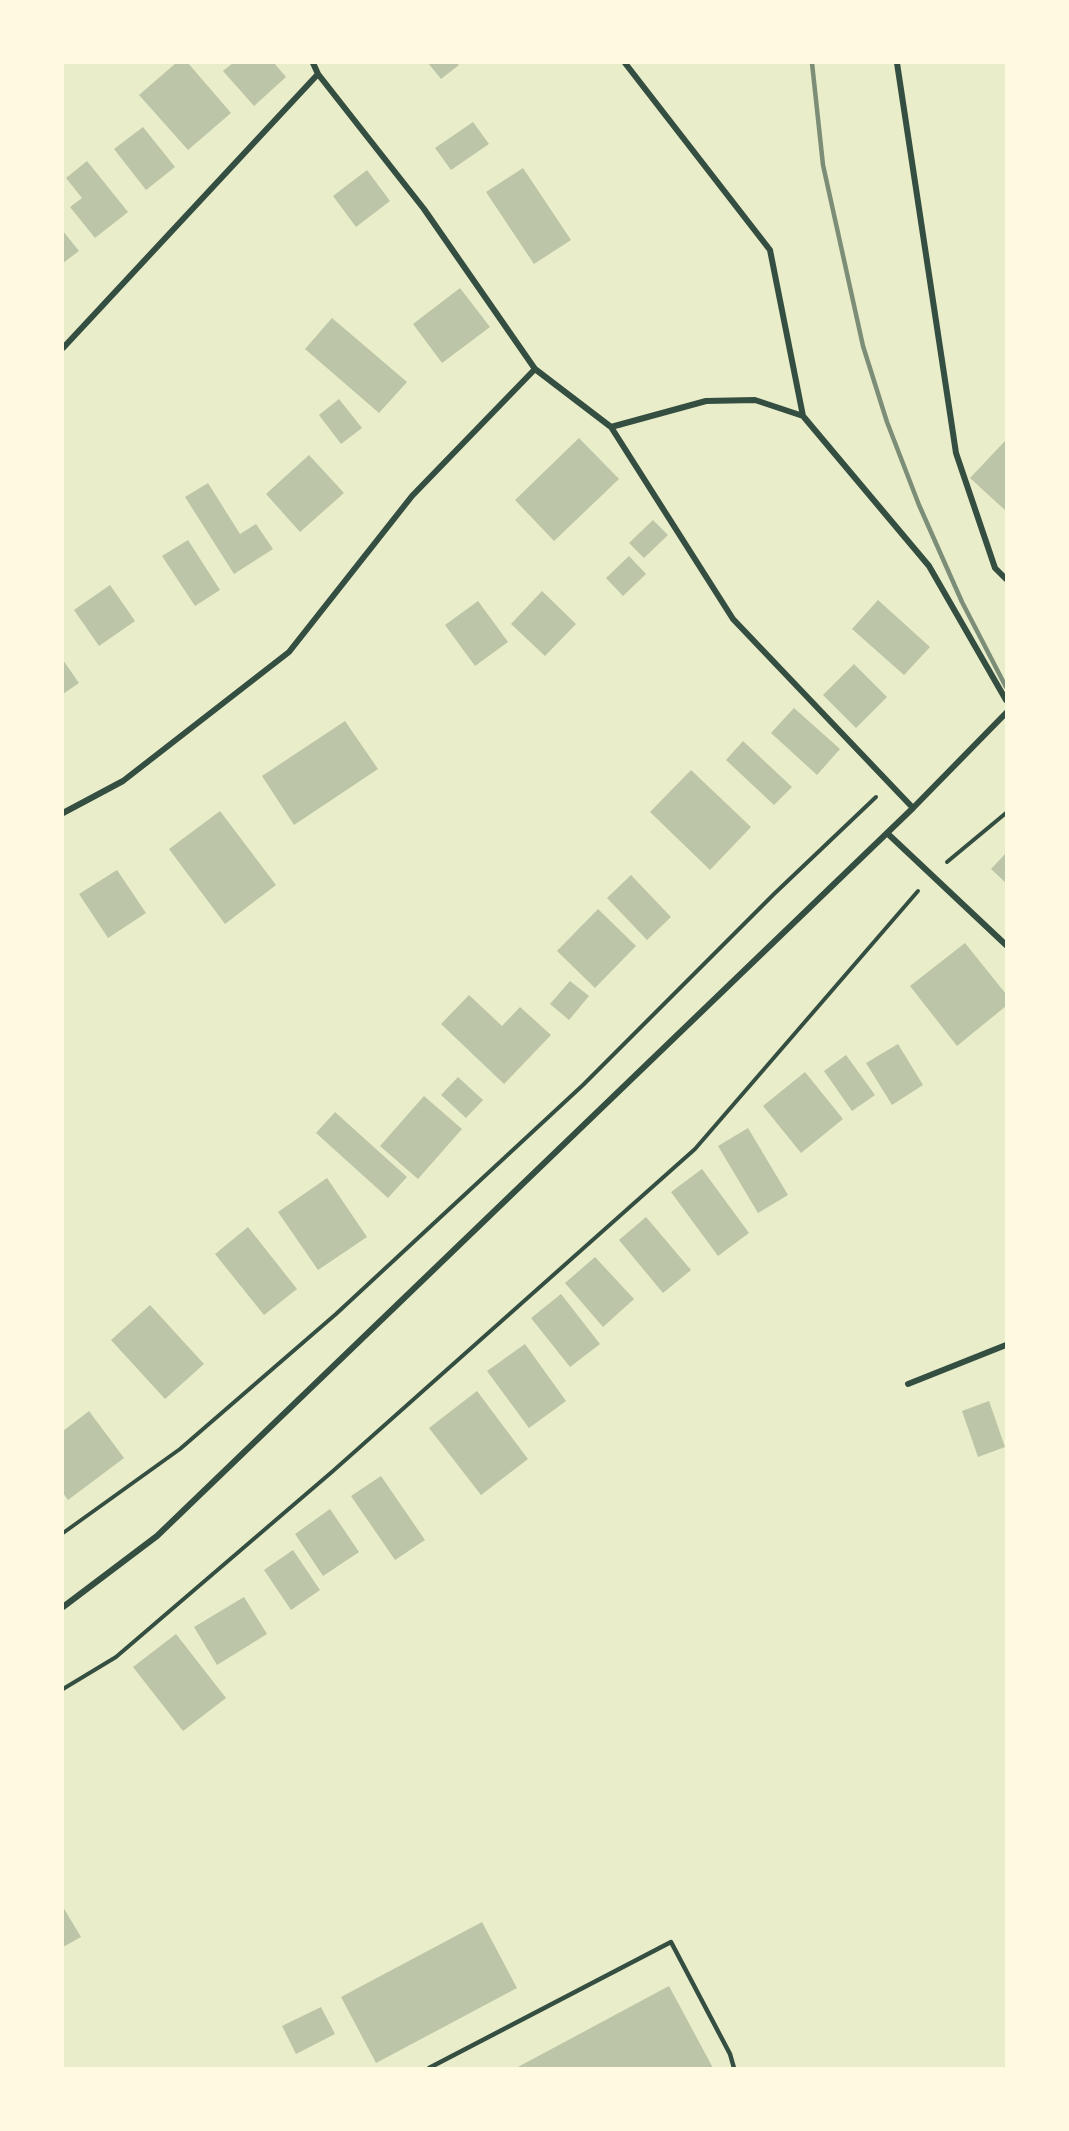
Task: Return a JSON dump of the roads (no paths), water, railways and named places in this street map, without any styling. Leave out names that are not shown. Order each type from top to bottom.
[{"type":"street","points":[[313,63],[318,74],[424,209],[535,369],[611,427],[733,619],[913,808]]},
{"type":"street","points":[[625,63],[770,250],[803,416],[929,566],[1006,700]]},
{"type":"street","points":[[897,63],[956,453],[995,568],[1006,579]]},
{"type":"street","points":[[63,348],[318,74]]},
{"type":"street","points":[[63,813],[123,781],[289,652],[412,496],[535,369]]},
{"type":"street","points":[[611,427],[706,402],[755,400],[803,416]]},
{"type":"street","points":[[63,1607],[157,1536],[913,808],[1006,713]]},
{"type":"street","points":[[887,833],[1006,945]]},
{"type":"street","points":[[908,1384],[1006,1345]]},
{"type":"lane","points":[[429,2068],[671,1942],[730,2054],[734,2068]]},
{"type":"railway","points":[[812,63],[823,165],[863,346],[887,422],[919,505],[962,602],[1006,687]]}]
